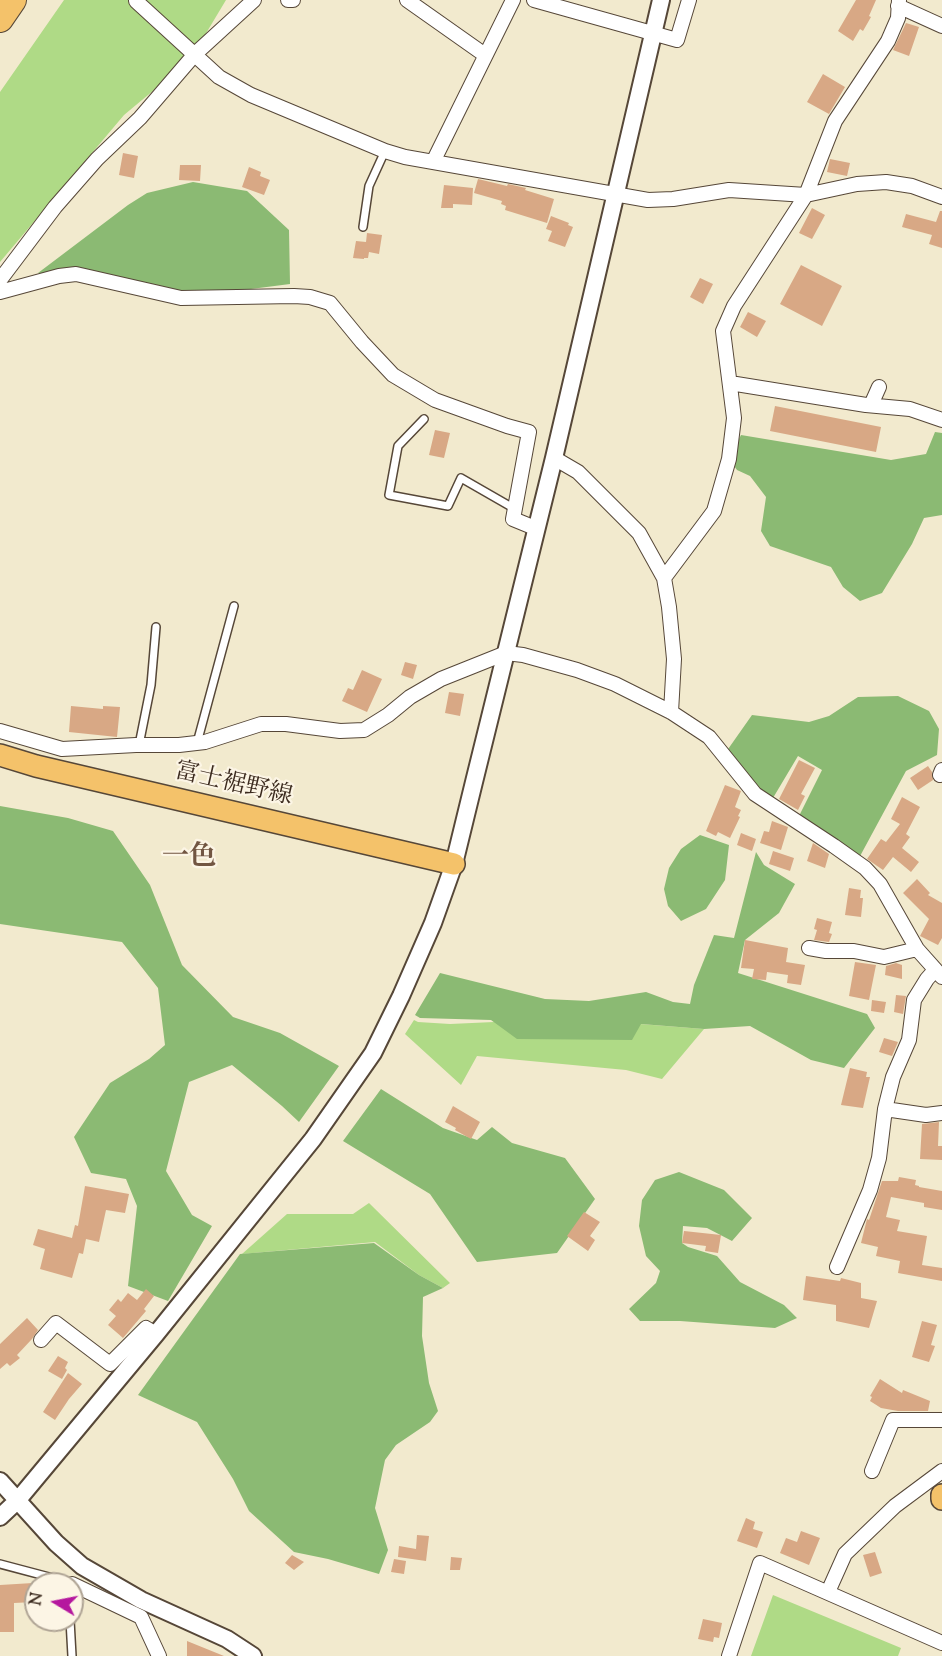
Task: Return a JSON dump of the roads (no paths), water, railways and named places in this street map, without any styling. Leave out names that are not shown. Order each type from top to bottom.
[{"type":"highway","points":[[0,19],[13,0]]},
{"type":"main road","name":"富士裾野線","points":[[0,755],[36,766],[454,864]]},
{"type":"street","points":[[0,280],[55,207],[97,159],[140,118],[195,54],[254,0]]},
{"type":"street","points":[[407,0],[485,55]]},
{"type":"street","points":[[433,162],[513,0]]},
{"type":"street","points":[[534,0],[677,40],[689,0]]},
{"type":"street","points":[[0,1517],[17,1501],[156,1334],[313,1139],[373,1053],[433,923],[454,864],[554,458],[661,0]]},
{"type":"street","points":[[136,1],[219,77],[251,95],[385,151],[405,157],[648,200],[673,199],[729,190],[806,195],[857,184],[886,182],[912,186],[942,197]]},
{"type":"street","points":[[664,578],[714,511],[729,459],[734,418],[723,331],[734,306],[806,195],[835,121],[888,41],[898,18],[898,3],[942,26]]},
{"type":"street","points":[[0,292],[59,276],[76,274],[181,298],[294,296],[310,297],[330,303],[393,375],[435,400],[529,432],[513,519],[535,528]]},
{"type":"street","points":[[730,383],[910,409],[942,420]]},
{"type":"street","points":[[871,405],[879,387]]},
{"type":"street","points":[[554,458],[578,472],[639,532],[664,578],[674,659],[671,712]]},
{"type":"street","points":[[0,731],[62,749],[205,742],[261,724],[286,724],[340,731],[364,730],[388,715],[410,697],[441,679],[506,653],[523,655],[577,670],[615,684],[671,712],[709,737],[755,794],[865,868],[880,884],[917,949],[938,974],[927,980],[914,1000],[909,1040],[892,1077],[885,1109],[879,1158],[870,1190],[837,1267]]},
{"type":"street","points":[[809,948],[826,951],[854,951],[884,957],[917,949]]},
{"type":"street","points":[[885,1109],[926,1115],[942,1113]]},
{"type":"street","points":[[41,1340],[56,1323],[110,1364],[146,1328],[156,1334]]},
{"type":"street","points":[[872,1471],[893,1420],[942,1420]]},
{"type":"street","points":[[828,1592],[845,1554],[895,1506],[942,1471]]},
{"type":"street","points":[[0,1481],[56,1543],[82,1566],[141,1600],[226,1639],[253,1656]]},
{"type":"street","points":[[729,1656],[760,1563],[942,1643]]},
{"type":"street","points":[[78,1572],[82,1566]]},
{"type":"street","points":[[84,1591],[141,1617],[159,1656]]},
{"type":"lane","points":[[363,227],[369,186],[385,151]]},
{"type":"lane","points":[[424,419],[398,446],[389,495],[448,506],[461,478],[515,509]]},
{"type":"lane","points":[[197,743],[234,606]]},
{"type":"lane","points":[[139,745],[151,685],[156,627]]},
{"type":"lane","points":[[0,1564],[28,1572]]},
{"type":"lane","points":[[71,1632],[72,1656]]},
{"type":"district","name":"一色","points":[[189,859]]}]
